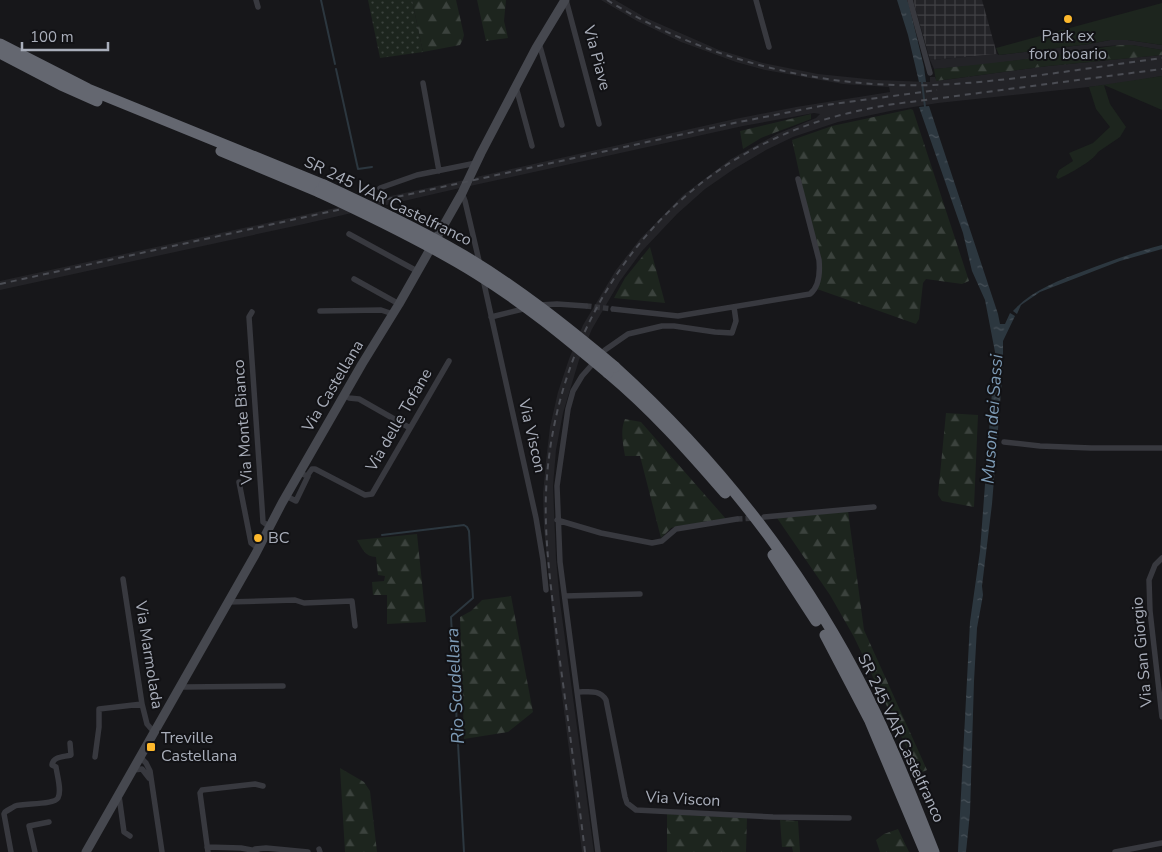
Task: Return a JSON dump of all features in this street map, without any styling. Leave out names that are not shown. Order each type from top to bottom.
[{"type":"highway","name":"SR 245 VAR Castelfranco","points":[[0,44],[82,95],[322,188],[479,275],[612,370],[690,452],[749,523],[790,580],[831,646],[870,721],[899,787],[930,850]]},
{"type":"highway","name":"SR 245 VAR Castelfranco","points":[[0,53],[50,75]]},
{"type":"street","points":[[256,0],[258,7]]},
{"type":"street","name":"Via Piave","points":[[464,189],[539,43],[565,0]]},
{"type":"street","name":"Via Piave","points":[[565,0],[599,124]]},
{"type":"street","points":[[756,0],[769,47]]},
{"type":"street","points":[[910,0],[930,72]]},
{"type":"street","points":[[539,43],[562,125]]},
{"type":"street","points":[[423,83],[439,171]]},
{"type":"street","points":[[516,87],[532,146]]},
{"type":"street","points":[[380,188],[417,174],[476,163]]},
{"type":"street","points":[[614,309],[678,316],[810,294],[814,291],[820,272],[819,260],[798,178]]},
{"type":"street","name":"Via Castellana","points":[[86,852],[181,686],[286,496],[304,474],[344,395],[392,314],[400,304],[464,189]]},
{"type":"street","name":"Via Viscon","points":[[464,189],[465,201],[536,518],[546,590]]},
{"type":"street","points":[[349,234],[417,271]]},
{"type":"street","points":[[354,279],[400,304]]},
{"type":"street","points":[[491,317],[543,304],[586,306]]},
{"type":"street","name":"Via Viscon","points":[[598,852],[560,562],[557,520],[557,486],[568,409],[577,383],[588,368],[605,350],[628,334],[653,328],[674,326],[715,332],[732,332],[736,321],[734,307]]},
{"type":"street","points":[[320,311],[381,310],[392,314]]},
{"type":"street","name":"Via Monte Bianco","points":[[252,312],[249,316],[262,507],[264,522],[270,527]]},
{"type":"street","name":"Via delle Tofane","points":[[304,474],[312,469],[316,469],[365,496],[370,496],[374,493],[449,361]]},
{"type":"street","points":[[344,395],[349,398],[359,399],[410,428]]},
{"type":"street","points":[[1004,442],[1040,446],[1091,448],[1162,448]]},
{"type":"street","points":[[239,482],[251,543],[258,548]]},
{"type":"street","points":[[764,517],[874,507]]},
{"type":"street","points":[[557,520],[601,533],[652,543],[660,542],[676,529],[737,519]]},
{"type":"street","name":"Via San Giorgio","points":[[1162,558],[1155,565],[1149,580],[1150,611],[1162,717]]},
{"type":"street","name":"Via Marmolada","points":[[123,579],[142,704],[147,724],[154,732]]},
{"type":"street","points":[[565,596],[640,594]]},
{"type":"street","points":[[227,602],[295,600],[304,603],[352,600],[355,626]]},
{"type":"street","points":[[181,686],[283,686]]},
{"type":"street","name":"Via Viscon","points":[[577,692],[600,692],[604,695],[625,797],[627,803],[636,810],[773,817],[849,818]]},
{"type":"street","points":[[95,757],[99,727],[99,708],[142,704]]},
{"type":"street","points":[[11,852],[5,812],[16,806],[43,803],[58,798],[59,790],[56,767],[52,765],[52,762],[54,759],[71,755],[70,742]]},
{"type":"street","points":[[140,757],[149,767],[149,778],[162,852]]},
{"type":"street","points":[[133,770],[142,769],[149,778]]},
{"type":"street","points":[[262,786],[255,784],[202,790],[200,793],[208,849],[257,850],[266,848],[308,852]]},
{"type":"street","points":[[118,796],[124,832],[130,836]]},
{"type":"street","points":[[35,852],[29,826],[49,822]]},
{"type":"street","points":[[1115,852],[1162,843]]},
{"type":"shaded area","points":[[601,0],[615,0],[646,18],[719,50],[763,63],[818,74],[877,80],[930,82],[930,77],[935,77],[937,81],[1048,66],[1162,55],[1162,76],[1117,84],[938,103],[895,110],[838,122],[793,137],[766,150],[705,189],[677,214],[642,251],[620,281],[592,329],[579,360],[563,413],[556,450],[553,486],[560,602],[594,852],[582,852],[555,640],[544,529],[543,494],[546,461],[550,427],[558,392],[583,325],[616,270],[640,239],[683,195],[731,159],[777,134],[816,118],[820,114],[814,113],[743,126],[470,186],[476,177],[735,119],[890,92],[889,87],[843,84],[765,70],[736,62],[681,42],[637,21]]},
{"type":"shaded area","points":[[913,0],[982,0],[997,54],[930,60]]},
{"type":"shaded area","points":[[1110,40],[1128,40],[1162,45],[1162,50],[1120,45],[982,65],[934,69],[930,60],[999,55]]},
{"type":"shaded area","points":[[464,180],[460,188],[0,290],[0,281]]},
{"type":"green space","points":[[368,0],[412,0],[423,52],[380,58]]},
{"type":"green space","points":[[412,0],[456,0],[464,35],[460,45],[423,52]]},
{"type":"green space","points":[[477,0],[506,0],[504,21],[508,38],[486,41]]},
{"type":"green space","points":[[1162,3],[1162,45],[1128,40],[1110,40],[999,55],[996,48]]},
{"type":"green space","points":[[1120,45],[1162,50],[1162,55],[1048,66],[936,81],[934,69],[1070,53]]},
{"type":"green space","points":[[1162,76],[1162,110],[1104,85],[1110,104],[1126,127],[1120,137],[1086,163],[1058,179],[1056,177],[1059,170],[1073,161],[1069,153],[1093,143],[1110,127],[1096,109],[1089,87]]},
{"type":"green space","points":[[913,110],[969,281],[962,284],[926,279],[923,283],[919,319],[916,324],[817,289],[821,272],[792,140],[832,126]]},
{"type":"green space","points":[[811,114],[811,119],[761,138],[743,149],[740,131]]},
{"type":"green space","points":[[650,247],[665,303],[614,298],[625,278]]},
{"type":"green space","points":[[946,413],[978,415],[974,507],[942,501],[938,495]]},
{"type":"green space","points":[[625,419],[641,422],[726,519],[671,528],[661,538],[640,456],[625,456],[622,432]]},
{"type":"green space","points":[[848,511],[864,630],[927,770],[919,774],[854,637],[830,595],[777,518]]},
{"type":"green space","points":[[417,534],[426,622],[387,624],[387,595],[373,595],[372,582],[384,581],[385,576],[378,575],[376,557],[366,554],[357,540]]},
{"type":"green space","points":[[511,596],[533,712],[508,732],[464,739],[460,617],[471,611],[482,600]]},
{"type":"green space","points":[[340,768],[364,782],[370,791],[377,852],[345,852]]},
{"type":"green space","points":[[667,814],[747,818],[746,852],[667,852]]},
{"type":"green space","points":[[780,820],[798,821],[800,852],[793,852],[792,847],[782,847]]},
{"type":"green space","points":[[898,829],[909,852],[880,852],[876,840],[884,834]]},
{"type":"water","points":[[897,0],[907,0],[909,5],[926,82],[919,82],[908,35]]},
{"type":"water","points":[[929,106],[1000,324],[1005,324],[1010,313],[1015,316],[1003,341],[1003,366],[992,504],[982,586],[983,595],[977,628],[970,813],[966,852],[958,852],[970,622],[980,551],[995,352],[985,300],[972,271],[963,233],[919,107]]},
{"type":"water","points":[[1162,245],[1162,249],[1120,261],[1040,292],[1021,305],[1017,314],[1013,311],[1028,297],[1055,283],[1113,260]]},
{"type":"waterway","name":"Rio Scudellara","points":[[321,0],[335,64]]},
{"type":"waterway","name":"Rio Scudellara","points":[[336,69],[358,169],[372,167]]},
{"type":"waterway","name":"Muson dei Sassi","points":[[922,82],[925,107]]},
{"type":"waterway","name":"Rio Scudellara","points":[[382,535],[464,525],[469,531],[473,598],[451,617],[464,852]]},
{"type":"tunnel","points":[[586,306],[613,309]]},
{"type":"tunnel","points":[[737,519],[755,518]]},
{"type":"railway","points":[[607,0],[644,21],[683,39],[723,54],[764,66],[848,82],[890,85],[962,83],[1019,78],[1162,58]]},
{"type":"railway","points":[[585,852],[550,574],[546,533],[546,493],[552,437],[565,383],[585,331],[612,282],[644,238],[683,199],[727,165],[776,138],[817,122],[887,105],[1162,69]]},
{"type":"railway","points":[[0,284],[734,123],[826,105],[937,90]]},
{"type":"place","name":"Park ex foro boario","points":[[1068,19]]},
{"type":"place","name":"BC","points":[[258,538]]},
{"type":"place","name":"Treville Castellana","points":[[151,747]]}]
